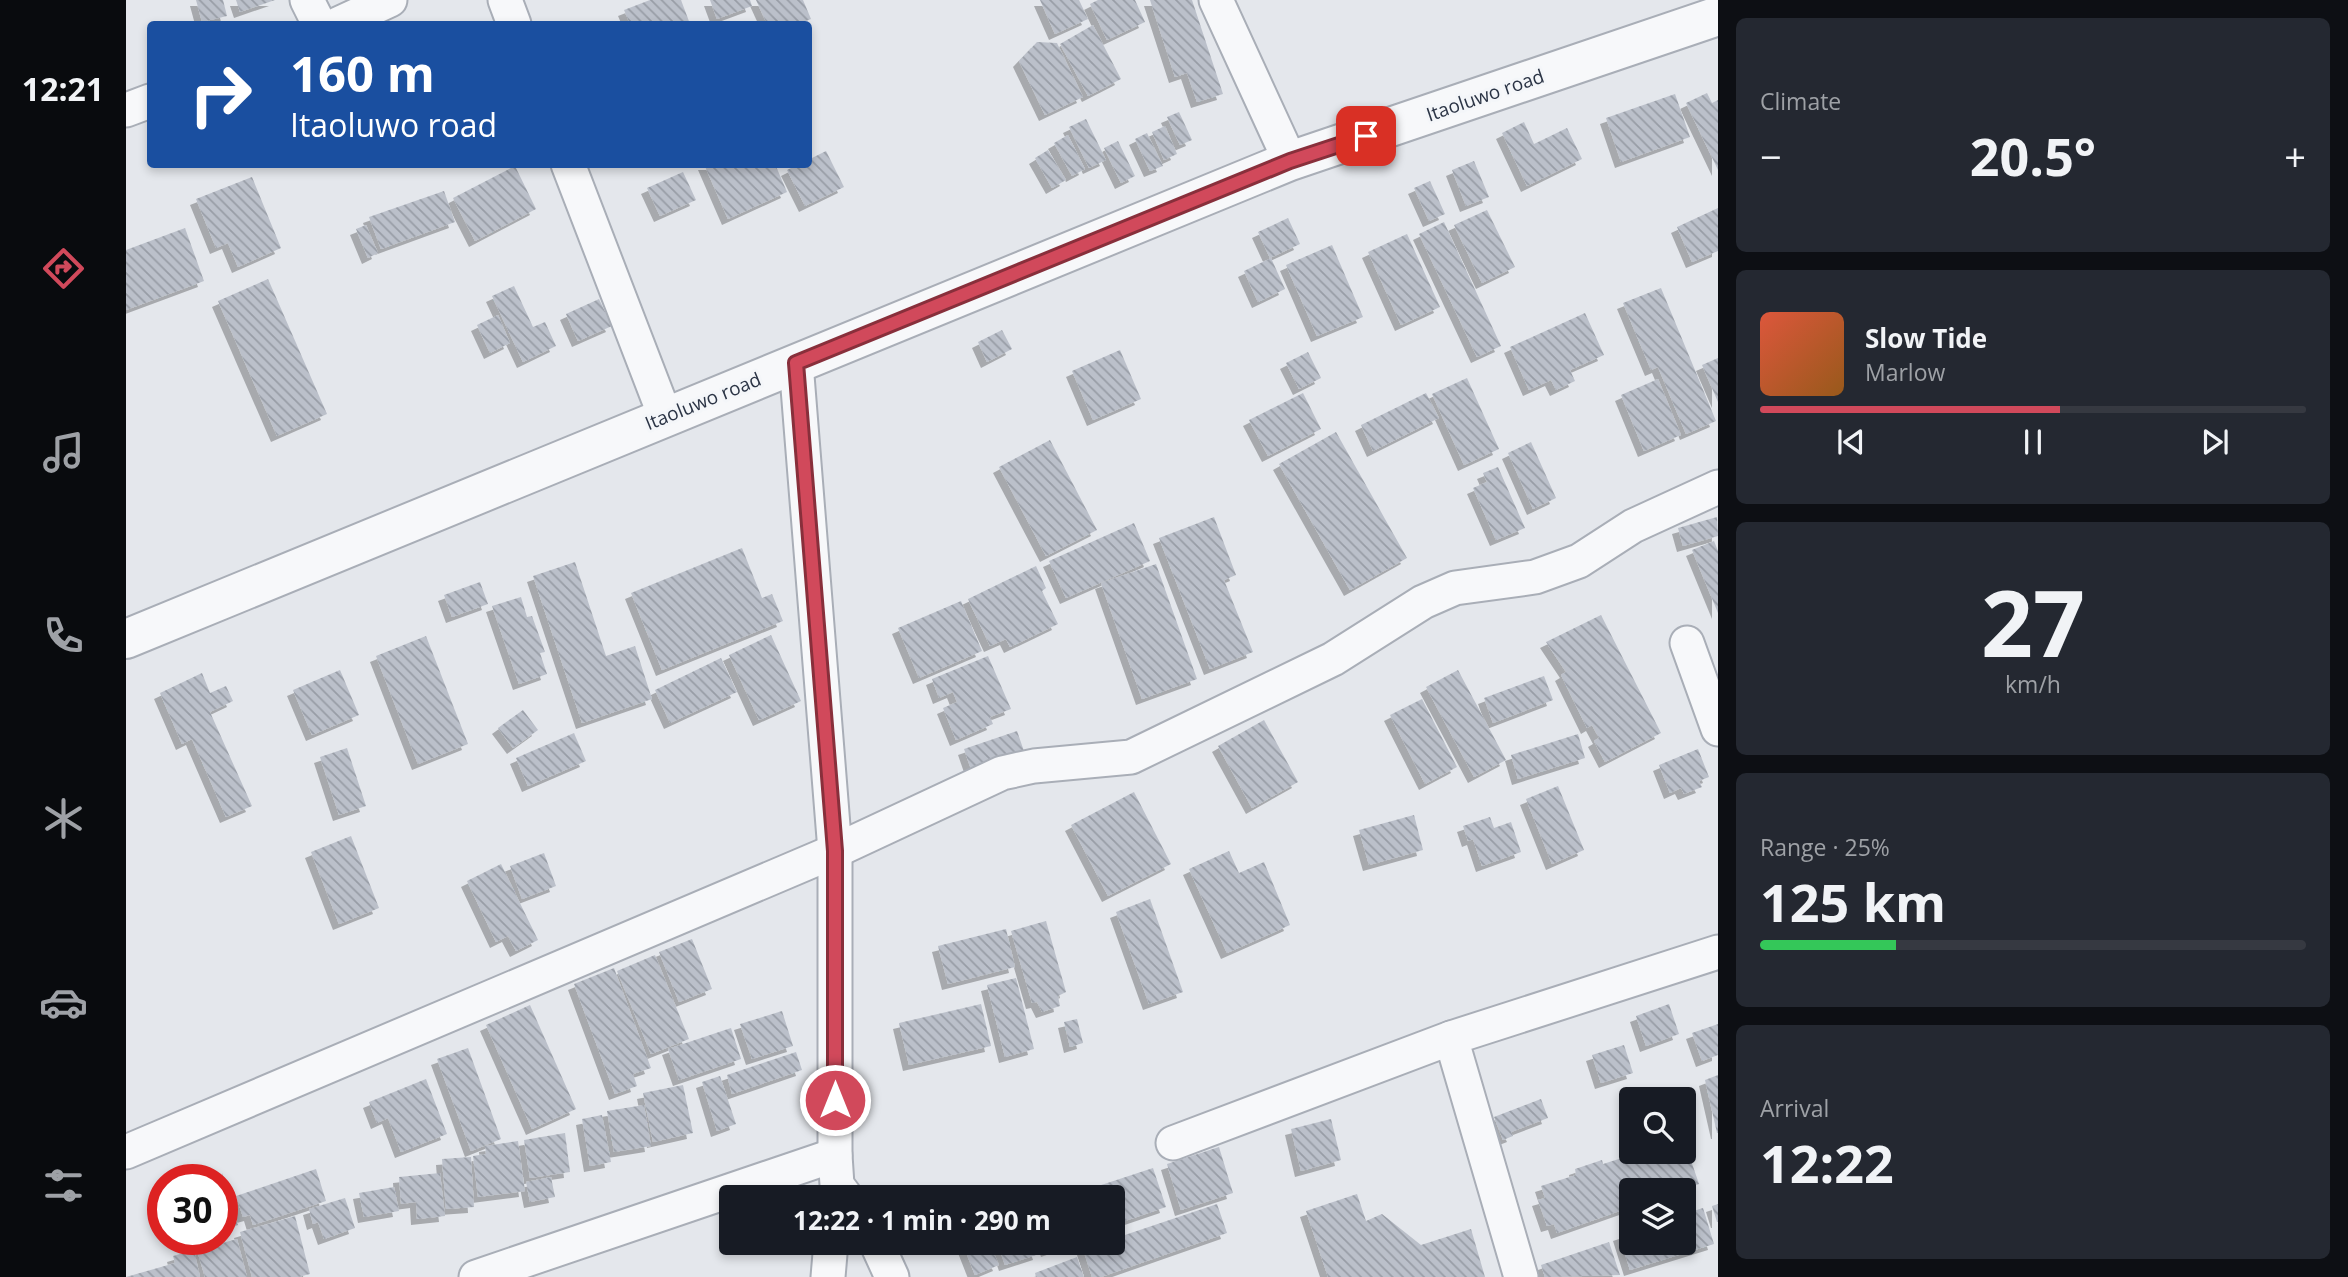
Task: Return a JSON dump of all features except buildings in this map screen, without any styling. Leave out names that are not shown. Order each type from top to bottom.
[{"type":"street","points":[[307,0],[317,21]]},
{"type":"street","points":[[344,21],[390,0]]},
{"type":"street","points":[[505,0],[513,21]]},
{"type":"street","points":[[1216,0],[1290,161]]},
{"type":"street","name":"Itaoluwo road","points":[[126,639],[1290,161],[1718,16]]},
{"type":"street","points":[[126,110],[147,101]]},
{"type":"street","points":[[570,168],[665,416]]},
{"type":"street","points":[[476,1277],[839,1183],[835,851],[796,363]]},
{"type":"street","points":[[126,1152],[835,851],[1002,773],[1034,766],[1131,757],[1333,659],[1423,602],[1455,588],[1535,577],[1579,561],[1633,526],[1718,487]]},
{"type":"street","points":[[1687,643],[1718,729]]},
{"type":"street","points":[[1173,1143],[1451,1038],[1718,952]]},
{"type":"street","points":[[1451,1038],[1521,1277]]},
{"type":"street","points":[[828,1277],[830,1255]]},
{"type":"street","points":[[882,1255],[892,1277]]},
{"type":"route","points":[[835,1100],[835,851],[796,363],[1290,161],[1366,136]]}]
